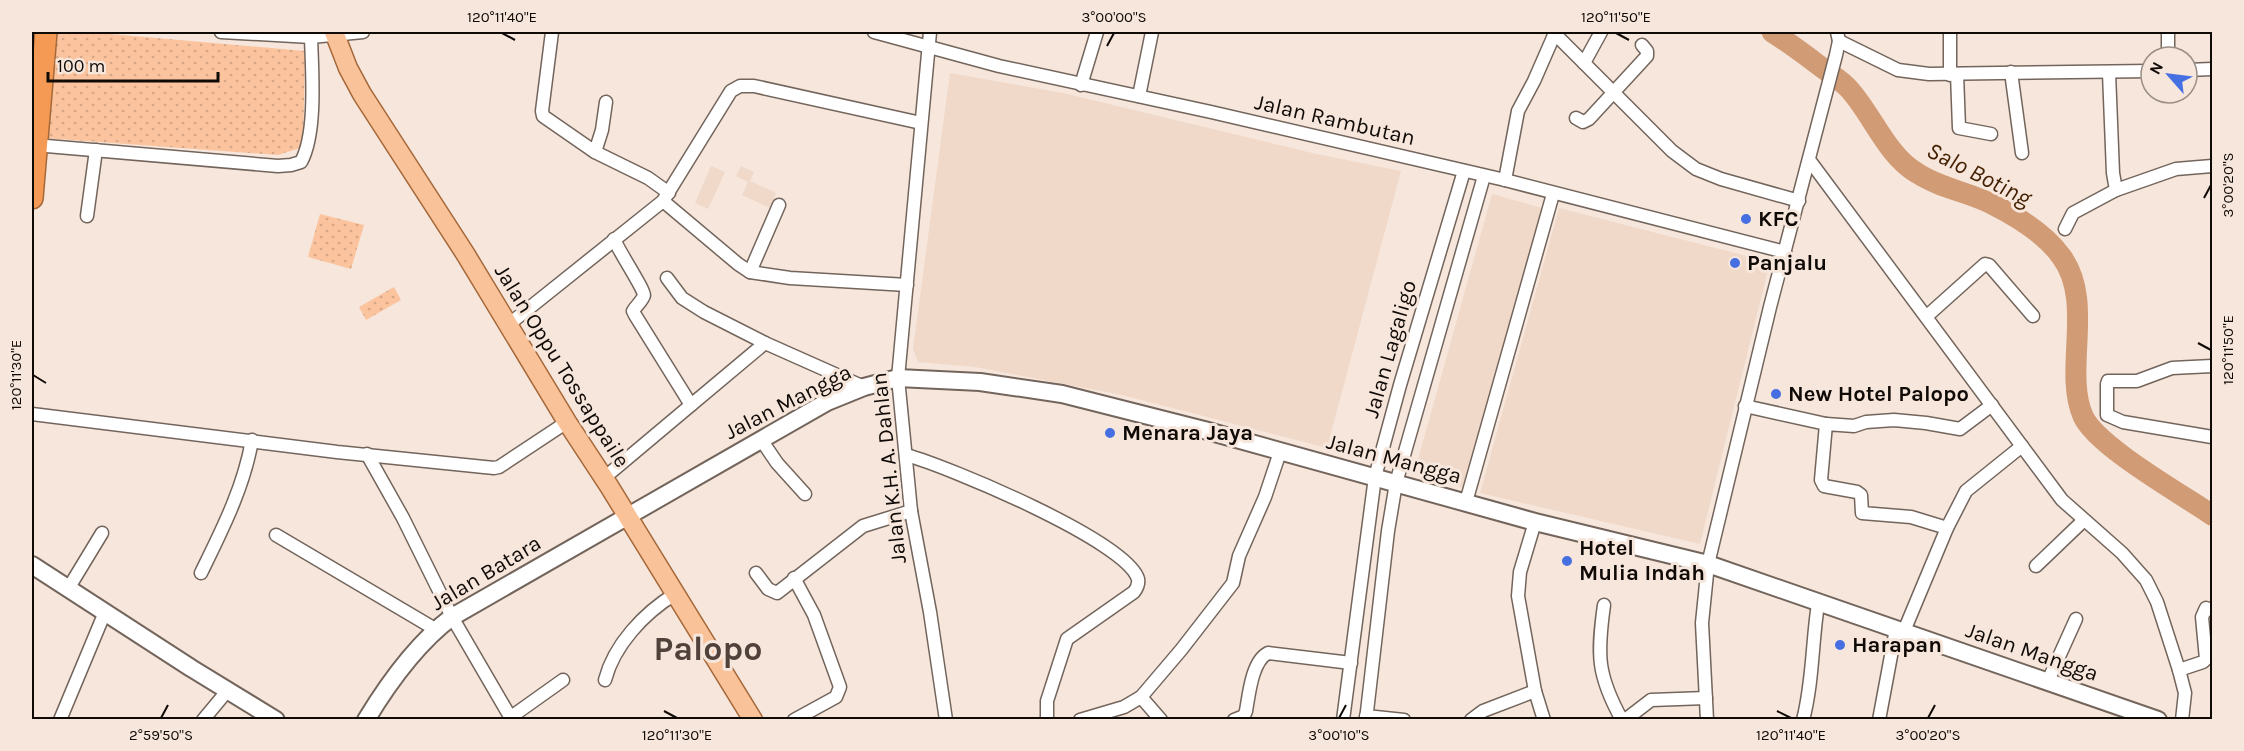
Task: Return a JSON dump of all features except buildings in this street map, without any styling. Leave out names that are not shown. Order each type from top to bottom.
[{"type":"highway","points":[[32,190],[46,32]]},
{"type":"main road","name":"Jalan Oppu Tossappaile","points":[[334,33],[348,68],[362,94],[466,255],[753,720]]},
{"type":"street","points":[[221,32],[311,37],[363,32]]},
{"type":"street","points":[[552,32],[543,116],[595,152],[648,178],[738,264],[750,272],[810,280],[907,285]]},
{"type":"street","name":"Jalan Rambutan","points":[[874,32],[1081,85],[1139,96],[1505,180],[1785,252]]},
{"type":"street","name":"Jalan K.H. A. Dahlan","points":[[930,32],[898,378],[911,511],[930,612],[946,720]]},
{"type":"street","points":[[1081,85],[1097,32]]},
{"type":"street","points":[[1139,96],[1152,32]]},
{"type":"street","points":[[1505,180],[1519,108],[1534,81],[1554,32],[1672,151],[1696,169],[1721,179],[1799,201]]},
{"type":"street","points":[[1584,63],[1601,32]]},
{"type":"street","points":[[1950,32],[1959,128],[1991,134]]},
{"type":"street","points":[[1707,720],[1702,623],[1708,564],[1745,406],[1827,92],[1838,36],[1898,70],[1953,75],[2012,72],[2139,72]]},
{"type":"street","points":[[35,145],[278,166],[301,162],[306,153],[311,117],[311,37]]},
{"type":"street","points":[[1576,118],[1586,121],[1647,56],[1647,51],[1642,45]]},
{"type":"street","points":[[2012,72],[2022,153]]},
{"type":"street","points":[[2109,73],[2113,174],[2116,190]]},
{"type":"street","points":[[508,325],[666,197],[724,100],[731,91],[740,86],[754,86],[921,123]]},
{"type":"street","points":[[595,152],[602,130],[606,102]]},
{"type":"street","points":[[87,216],[96,150]]},
{"type":"street","points":[[1810,161],[2062,500],[2083,521],[2122,553],[2146,580],[2157,602],[2185,693],[2182,720]]},
{"type":"street","points":[[2065,230],[2073,213],[2116,190],[2176,169],[2212,166]]},
{"type":"street","name":"Jalan Lagaligo","points":[[1343,720],[1376,477],[1400,385],[1464,171]]},
{"type":"street","name":"Jalan Lagaligo","points":[[1366,718],[1396,483],[1484,176]]},
{"type":"street","points":[[1466,502],[1553,194]]},
{"type":"street","points":[[750,272],[779,205]]},
{"type":"street","points":[[614,239],[643,291],[643,297],[633,311],[691,405]]},
{"type":"street","points":[[1927,316],[1985,264],[1989,265],[2032,316]]},
{"type":"street","points":[[1434,272],[1456,278]]},
{"type":"street","points":[[667,278],[682,298],[693,306],[765,343],[864,387]]},
{"type":"street","points":[[604,478],[765,343]]},
{"type":"street","points":[[2212,366],[2172,368],[2137,381],[2108,381],[2107,413],[2111,418],[2122,422],[2212,437]]},
{"type":"street","name":"Jalan Mangga","points":[[628,516],[827,402],[864,387],[898,378],[980,382],[1062,394],[1204,430],[1535,522],[1708,564],[2158,720]]},
{"type":"street","points":[[1400,385],[1422,393]]},
{"type":"street","points":[[1745,406],[1826,424],[1852,426],[1894,420],[1960,429],[1992,405]]},
{"type":"street","points":[[32,414],[367,454],[499,467],[567,422]]},
{"type":"street","points":[[1826,424],[1821,482],[1824,486],[1857,492],[1861,495],[1862,513],[1911,517],[1947,528]]},
{"type":"street","points":[[201,573],[245,474],[252,440]]},
{"type":"street","points":[[762,441],[777,463],[805,494]]},
{"type":"street","points":[[1880,720],[1900,630],[1967,489],[2022,446]]},
{"type":"street","points":[[1080,720],[1106,716],[1141,697],[1233,583],[1239,556],[1265,497],[1280,452]]},
{"type":"street","points":[[367,454],[403,518],[452,616],[512,718],[563,680]]},
{"type":"street","points":[[906,455],[968,476],[1088,536],[1127,564],[1137,577],[1137,587],[1134,592],[1067,639],[1047,701],[1047,720]]},
{"type":"street","points":[[756,573],[768,589],[777,593],[863,526],[911,511]]},
{"type":"street","name":"Jalan Batara","points":[[366,720],[416,650],[435,629],[452,616],[628,516]]},
{"type":"street","points":[[2036,566],[2083,521]]},
{"type":"street","points":[[1535,522],[1520,572],[1518,596],[1535,691],[1544,720]]},
{"type":"street","points":[[68,589],[102,533]]},
{"type":"street","points":[[276,535],[435,629]]},
{"type":"street","points":[[32,565],[269,718]]},
{"type":"street","points":[[794,578],[814,615],[840,687],[836,697],[794,720]]},
{"type":"street","points":[[605,680],[612,657],[622,643],[644,619],[675,594]]},
{"type":"street","points":[[1803,720],[1809,695],[1818,604]]},
{"type":"street","points":[[1604,605],[1599,639],[1602,679],[1608,695],[1623,720],[1651,700],[1706,698]]},
{"type":"street","points":[[2179,670],[2206,659],[2202,617],[2205,610],[2212,610]]},
{"type":"street","points":[[60,720],[105,612]]},
{"type":"street","points":[[2048,681],[2076,619]]},
{"type":"street","points":[[1234,720],[1244,716],[1253,678],[1260,658],[1264,655],[1276,653],[1350,667],[1371,674]]},
{"type":"street","points":[[203,720],[228,690]]},
{"type":"street","points":[[1472,720],[1483,711],[1535,691]]},
{"type":"street","points":[[1141,697],[1161,720]]},
{"type":"street","points":[[1366,718],[1404,720]]},
{"type":"shaded area","points":[[56,32],[88,32],[305,51],[303,147],[278,155],[45,138]]},
{"type":"shaded area","points":[[950,73],[1063,93],[1312,153],[1401,171],[1327,448],[1122,395],[975,367],[918,362],[913,349]]},
{"type":"shaded area","points":[[711,166],[725,172],[708,209],[695,203]]},
{"type":"shaded area","points":[[741,166],[754,172],[750,181],[776,193],[770,208],[742,195],[748,182],[736,176]]},
{"type":"shaded area","points":[[1492,194],[1542,208],[1464,488],[1414,474]]},
{"type":"shaded area","points":[[1559,208],[1770,262],[1700,544],[1480,493]]},
{"type":"shaded area","points":[[320,214],[364,225],[351,269],[308,257]]},
{"type":"shaded area","points":[[394,287],[401,300],[366,320],[359,307]]},
{"type":"waterway","name":"Salo Boting","points":[[1772,32],[1847,86],[1888,146],[1906,166],[1935,182],[2001,209],[2030,226],[2047,240],[2061,256],[2071,274],[2076,294],[2078,314],[2076,378],[2083,416],[2091,428],[2122,455],[2212,515]]},
{"type":"place","name":"KFC","points":[[1746,219]]},
{"type":"place","name":"Panjalu","points":[[1735,263]]},
{"type":"place","name":"New Hotel Palopo","points":[[1776,394]]},
{"type":"place","name":"Menara Jaya","points":[[1110,433]]},
{"type":"place","name":"Hotel Mulia Indah","points":[[1567,561]]},
{"type":"place","name":"Harapan","points":[[1840,645]]},
{"type":"district","name":"Palopo","points":[[708,649]]}]
